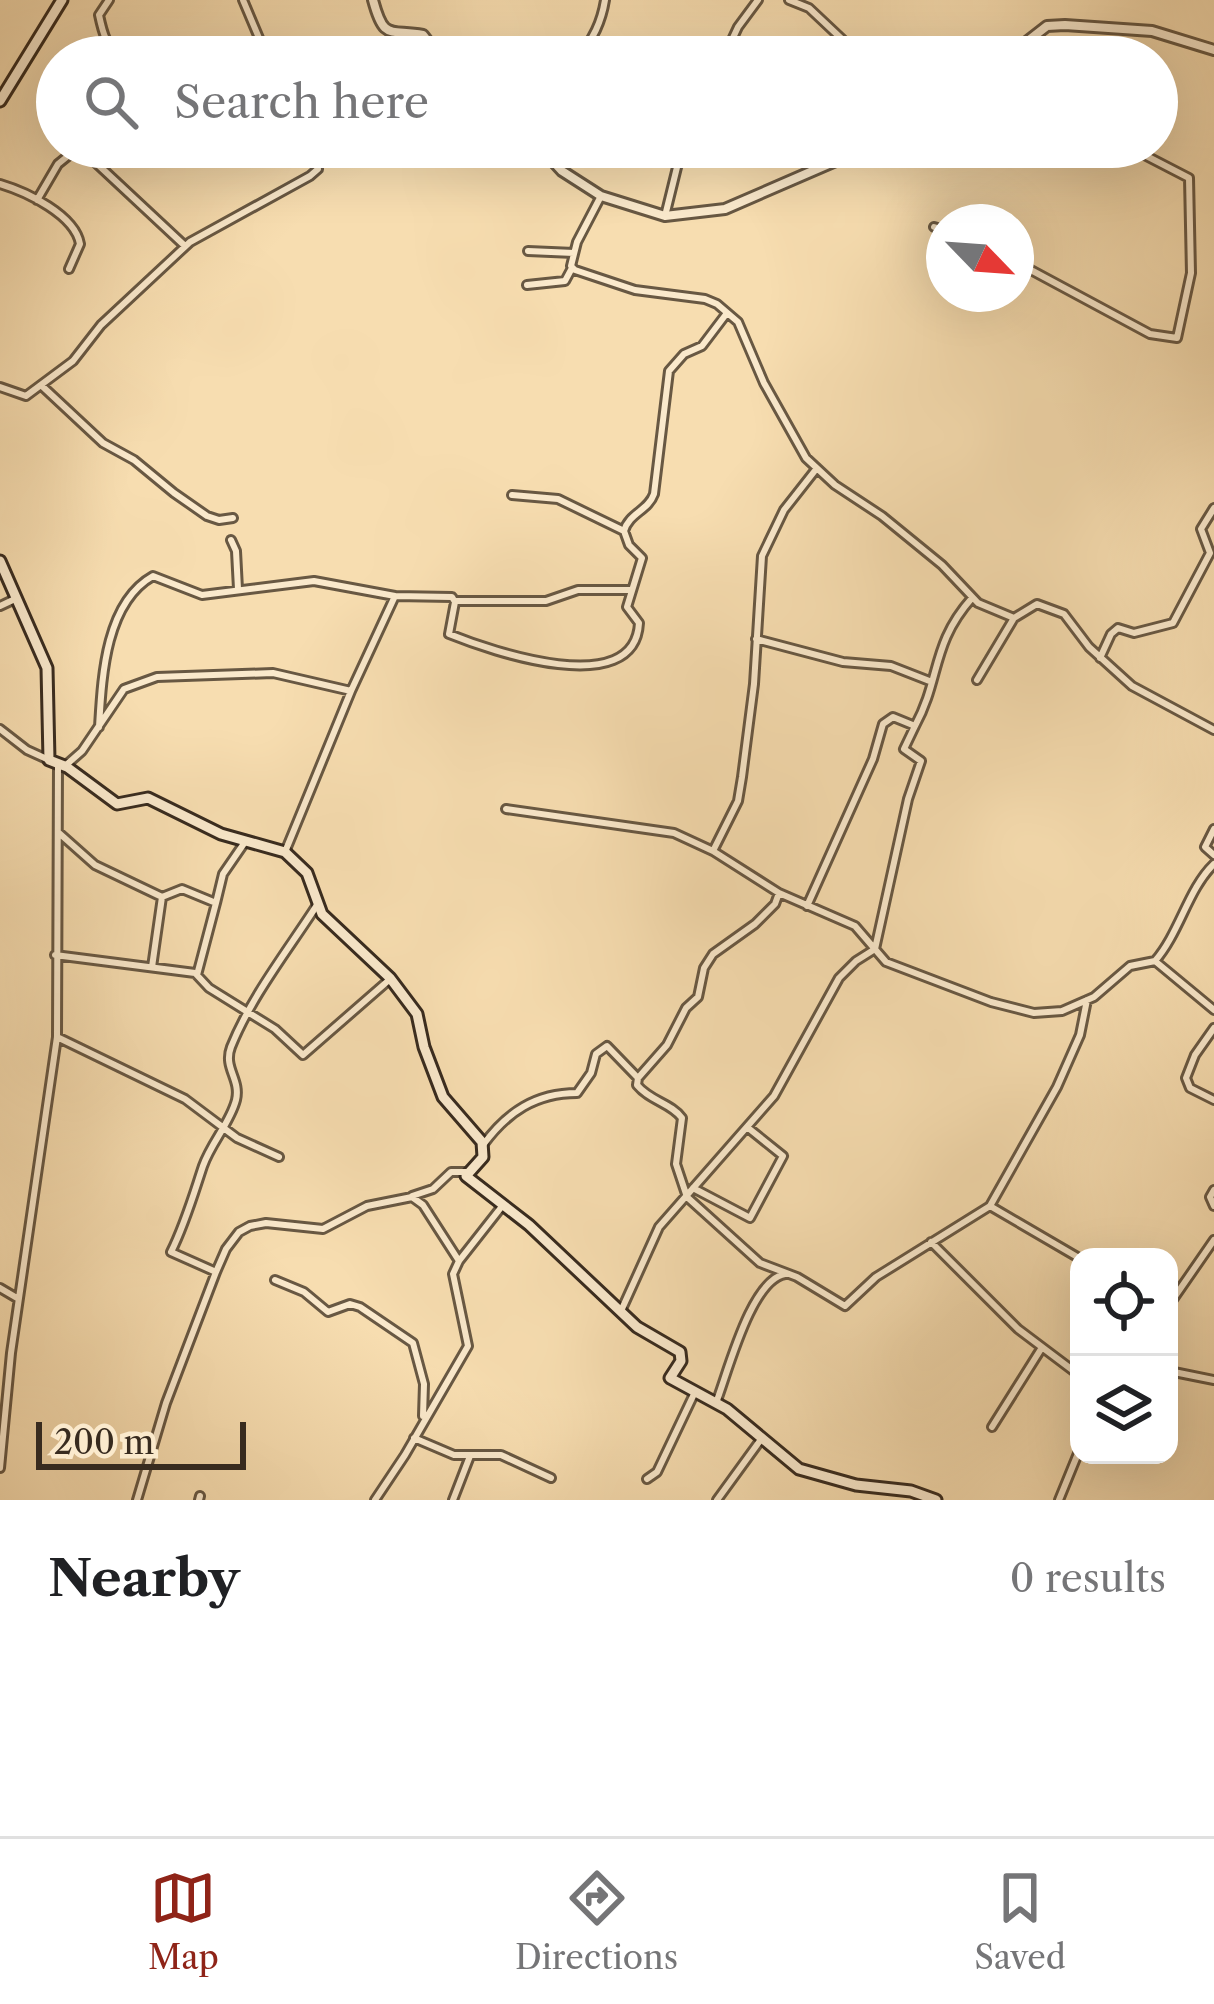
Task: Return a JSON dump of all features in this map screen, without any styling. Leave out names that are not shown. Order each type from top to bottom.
[{"type":"main road","points":[[40,36],[62,0]]},
{"type":"main road","points":[[0,101],[36,42]]},
{"type":"main road","points":[[0,561],[47,668],[57,763],[116,804],[148,799],[221,834],[285,852],[307,873],[317,904],[390,979],[417,1015],[443,1096],[483,1145],[483,1157],[466,1172],[638,1327],[680,1352],[681,1361],[670,1378],[749,1424],[799,1469],[936,1500]]},
{"type":"street","points":[[104,36],[100,15],[109,0]]},
{"type":"street","points":[[243,0],[258,36]]},
{"type":"street","points":[[373,0],[381,25],[397,36]]},
{"type":"street","points":[[591,36],[605,0]]},
{"type":"street","points":[[734,36],[758,0]]},
{"type":"street","points":[[789,0],[809,8],[839,36]]},
{"type":"street","points":[[1034,36],[1047,26],[1065,25],[1168,36]]},
{"type":"street","points":[[1178,39],[1214,50]]},
{"type":"street","points":[[37,200],[56,168]]},
{"type":"street","points":[[101,168],[185,246]]},
{"type":"street","points":[[0,387],[26,396],[42,386],[73,361],[101,325],[185,246],[318,168]]},
{"type":"street","points":[[559,168],[601,196],[665,216],[724,209],[819,168]]},
{"type":"street","points":[[665,216],[677,168]]},
{"type":"street","points":[[1034,272],[1150,334],[1177,338],[1191,273],[1189,178],[1170,168]]},
{"type":"street","points":[[0,184],[37,200],[80,237],[69,269]]},
{"type":"street","points":[[527,285],[565,281],[601,196]]},
{"type":"street","points":[[528,251],[574,253]]},
{"type":"street","points":[[572,268],[635,290],[705,299],[728,313],[748,339],[764,383],[789,429],[817,468],[942,566],[972,598],[1014,617]]},
{"type":"street","points":[[455,602],[448,625],[452,636],[519,658],[589,667],[620,658],[632,648],[639,622],[627,607],[642,558],[629,545],[625,531],[629,519],[648,506],[654,494],[669,371],[684,353],[702,346],[728,313]]},
{"type":"street","points":[[42,386],[103,443],[134,460],[207,516],[233,518]]},
{"type":"street","points":[[713,851],[738,801],[754,684],[762,556],[784,510],[817,468]]},
{"type":"street","points":[[512,495],[558,499],[625,531]]},
{"type":"street","points":[[1100,658],[1118,628],[1134,633],[1173,623],[1210,553],[1202,529],[1214,508]]},
{"type":"street","points":[[231,540],[238,589]]},
{"type":"street","points":[[99,727],[109,646],[123,610],[142,582],[153,576],[202,595],[314,581],[395,596],[448,595],[455,602],[546,601],[578,590],[630,590]]},
{"type":"street","points":[[285,852],[395,596]]},
{"type":"street","points":[[0,606],[19,598]]},
{"type":"street","points":[[620,1311],[659,1227],[775,1096],[839,978],[875,949],[921,761],[904,749],[932,682],[945,632],[972,598]]},
{"type":"street","points":[[977,680],[1014,617],[1036,604],[1056,609],[1132,686],[1213,728]]},
{"type":"street","points":[[755,639],[843,662],[891,666],[932,682]]},
{"type":"street","points":[[0,729],[27,750],[57,763],[82,752],[124,688],[157,677],[273,673],[351,692]]},
{"type":"street","points":[[807,906],[847,823],[884,724],[893,717],[915,726]]},
{"type":"street","points":[[0,1468],[19,1299],[58,1037],[57,763]]},
{"type":"street","points":[[506,809],[674,833],[713,851],[779,893],[854,926],[886,962],[991,1002],[1034,1013],[1062,1011],[1087,1000],[1130,967],[1155,961],[1214,860],[1204,847],[1214,829]]},
{"type":"street","points":[[59,833],[94,866],[162,897],[182,890],[216,903]]},
{"type":"street","points":[[197,975],[223,874],[245,840]]},
{"type":"street","points":[[779,893],[755,924],[712,954],[698,997],[637,1085],[682,1118],[676,1164],[687,1197],[760,1263],[797,1277],[845,1306],[876,1277],[991,1206],[1058,1088],[1080,1035],[1087,1000]]},
{"type":"street","points":[[152,968],[162,897]]},
{"type":"street","points":[[216,1272],[171,1252],[236,1098],[235,1082],[226,1066],[229,1053],[248,1013],[317,904]]},
{"type":"street","points":[[55,956],[197,975],[303,1054],[390,979]]},
{"type":"street","points":[[1155,961],[1214,1010]]},
{"type":"street","points":[[1214,1028],[1186,1078],[1190,1088],[1214,1100]]},
{"type":"street","points":[[58,1037],[185,1099],[237,1138],[279,1157]]},
{"type":"street","points":[[483,1145],[525,1104],[555,1093],[578,1093],[596,1054],[607,1046],[638,1078]]},
{"type":"street","points":[[693,1188],[751,1218],[783,1156],[747,1127]]},
{"type":"street","points":[[137,1500],[166,1403],[216,1272],[239,1232],[266,1222],[323,1229],[367,1205],[433,1190],[451,1172],[466,1172]]},
{"type":"street","points":[[1214,1190],[1210,1197],[1214,1206]]},
{"type":"street","points":[[409,1197],[423,1205],[459,1261]]},
{"type":"street","points":[[375,1500],[467,1346],[466,1323],[452,1282],[459,1261],[503,1205]]},
{"type":"street","points":[[991,1206],[1070,1253]]},
{"type":"street","points":[[1178,1291],[1214,1240]]},
{"type":"street","points":[[931,1242],[1041,1349],[1070,1369]]},
{"type":"street","points":[[716,1403],[759,1292],[775,1276],[785,1274]]},
{"type":"street","points":[[275,1280],[304,1292],[328,1312],[350,1304],[360,1306],[413,1343],[424,1384],[423,1420]]},
{"type":"street","points":[[0,1288],[19,1299]]},
{"type":"street","points":[[992,1426],[1041,1349]]},
{"type":"street","points":[[1178,1373],[1214,1380]]},
{"type":"street","points":[[647,1479],[657,1472],[695,1392]]},
{"type":"street","points":[[414,1438],[445,1453],[501,1455],[551,1478]]},
{"type":"street","points":[[716,1500],[761,1438]]},
{"type":"street","points":[[454,1500],[470,1456]]},
{"type":"street","points":[[1059,1500],[1073,1464]]}]
